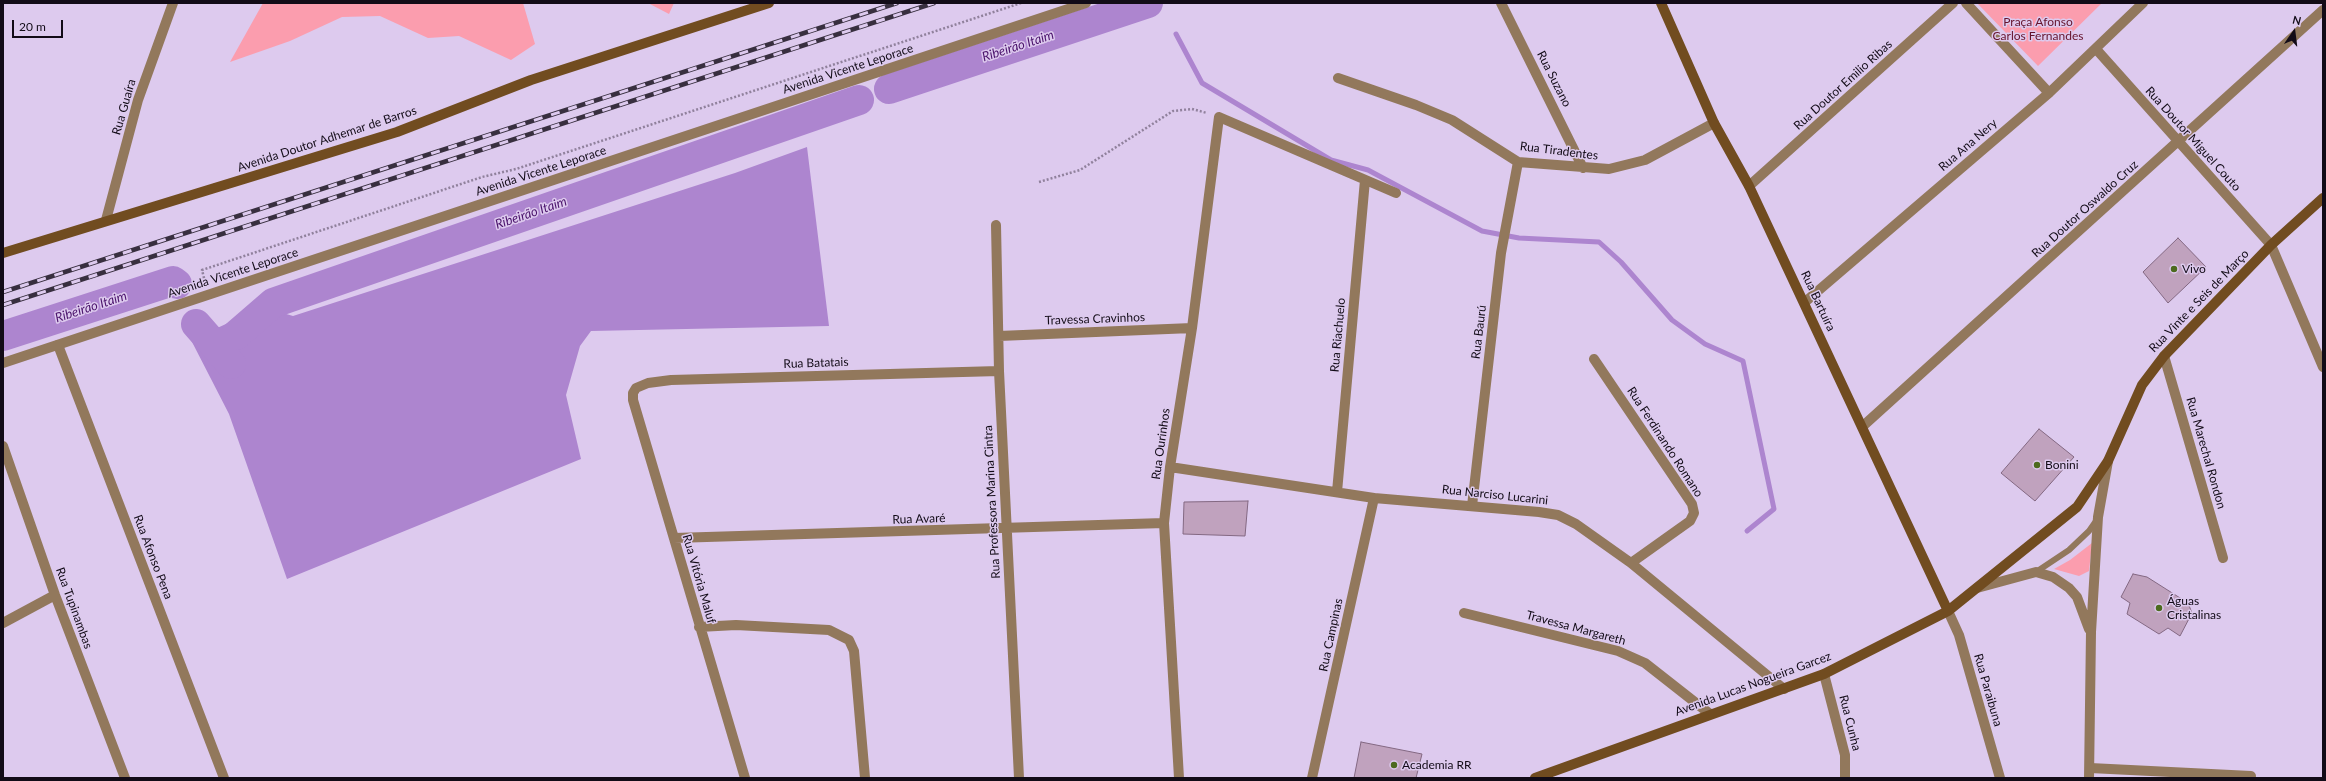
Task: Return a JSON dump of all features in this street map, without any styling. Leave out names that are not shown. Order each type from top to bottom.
[{"type":"main road","name":"Avenida Doutor Adhemar de Barros","points":[[3,253],[106,220],[397,132],[531,80],[770,3]]},
{"type":"main road","name":"Rua Bartuíra","points":[[1661,3],[1714,123],[1749,186],[1805,302],[1948,611]]},
{"type":"main road","name":"Rua Vinte e Seis de Março","points":[[2108,461],[2142,385],[2164,356],[2271,245],[2323,198]]},
{"type":"main road","name":"Avenida Lucas Nogueira Garcez","points":[[1534,778],[1824,674],[1948,611],[2077,506],[2108,461]]},
{"type":"street","name":"Rua Guaíra","points":[[106,220],[138,100],[173,3]]},
{"type":"street","name":"Avenida Vicente Leporace","points":[[3,363],[1086,3]]},
{"type":"street","name":"Rua Suzano","points":[[1501,3],[1583,168]]},
{"type":"street","name":"Rua Doutor Emilio Ribas","points":[[1749,186],[1953,3]]},
{"type":"street","points":[[1966,3],[2049,93]]},
{"type":"street","name":"Rua Ana Nery","points":[[1805,302],[2049,93],[2096,49],[2138,5]]},
{"type":"street","name":"Rua Doutor Oswaldo Cruz","points":[[1863,426],[2178,143],[2323,10]]},
{"type":"street","name":"Rua Doutor Miguel Couto","points":[[2096,49],[2178,143],[2271,245],[2323,367]]},
{"type":"street","name":"Rua Tiradentes","points":[[1338,78],[1416,104],[1452,120],[1518,162],[1609,169],[1645,160],[1714,123]]},
{"type":"street","points":[[1219,117],[1396,193]]},
{"type":"street","name":"Rua Ourinhos","points":[[1179,778],[1164,523],[1170,467],[1192,328],[1219,117]]},
{"type":"street","name":"Rua Baurú","points":[[1472,506],[1501,253],[1518,162]]},
{"type":"street","name":"Rua Riachuelo","points":[[1337,492],[1366,180]]},
{"type":"street","name":"Rua Professora Marina Cintra","points":[[996,225],[999,371],[1019,778]]},
{"type":"street","name":"Travessa Cravinhos","points":[[999,336],[1192,328]]},
{"type":"street","name":"Rua Afonso Pena","points":[[58,345],[224,778]]},
{"type":"street","name":"Rua Marechal Rondon","points":[[2164,356],[2223,558]]},
{"type":"street","name":"Rua Ferdinando Romano","points":[[1594,359],[1692,504],[1694,513],[1690,521],[1631,563]]},
{"type":"street","name":"Rua Batatais","points":[[636,388],[648,383],[671,380],[999,371]]},
{"type":"street","name":"Rua Vitória Maluf","points":[[636,388],[633,393],[633,400],[699,627],[745,778]]},
{"type":"street","name":"Rua Tupinambas","points":[[3,446],[55,595],[125,778]]},
{"type":"street","points":[[2108,461],[2098,517],[2091,632],[2090,773],[2251,776]]},
{"type":"street","name":"Rua Narciso Lucarini","points":[[1170,467],[1374,498],[1558,515],[1576,524],[1631,563],[1784,688]]},
{"type":"street","name":"Rua Campinas","points":[[1312,778],[1374,498]]},
{"type":"street","name":"Rua Avaré","points":[[674,538],[1164,523]]},
{"type":"street","points":[[1977,588],[2036,572],[2053,577],[2069,588],[2077,597],[2091,632]]},
{"type":"street","points":[[3,623],[55,595]]},
{"type":"street","name":"Rua Paraibuna","points":[[1948,611],[1959,635],[2000,778]]},
{"type":"street","name":"Travessa Margareth","points":[[1464,613],[1618,651],[1645,663],[1710,714]]},
{"type":"street","points":[[699,627],[736,625],[829,630],[849,640],[854,651],[865,778]]},
{"type":"street","name":"Rua Cunha","points":[[1824,674],[1845,755],[1845,778]]},
{"type":"lane","points":[[2036,572],[2069,550],[2089,531],[2098,517]]},
{"type":"path","points":[[199,287],[206,285],[202,270],[482,177],[516,169],[1021,3]]},
{"type":"path","points":[[1039,182],[1080,170],[1173,111],[1192,109],[1219,117]]},
{"type":"green space","points":[[263,3],[523,3],[535,44],[511,60],[459,36],[428,38],[380,16],[342,17],[290,41],[230,62]]},
{"type":"green space","points":[[648,3],[674,3],[669,14]]},
{"type":"green space","name":"Praça Afonso Carlos Fernandes","points":[[1977,3],[2102,3],[2038,66]]},
{"type":"green space","points":[[2092,543],[2089,571],[2079,576],[2054,569],[2070,560]]},
{"type":"shaded area","points":[[807,147],[829,326],[591,331],[580,346],[566,395],[581,459],[287,579],[229,414],[191,340],[263,307],[293,316],[735,173]]},
{"type":"building","name":"Vivo","points":[[2178,238],[2206,267],[2168,303],[2143,272]]},
{"type":"building","name":"Bonini","points":[[2039,429],[2074,457],[2035,501],[2001,473]]},
{"type":"building","points":[[1248,501],[1245,536],[1183,534],[1184,502]]},
{"type":"building","name":"Águas Cristalinas","points":[[2133,574],[2147,577],[2188,603],[2192,613],[2180,636],[2168,628],[2159,634],[2127,614],[2130,603],[2121,597]]},
{"type":"building","points":[[1361,742],[1422,754],[1416,778],[1354,778]]},
{"type":"waterway","name":"Ribeirão Itaim","points":[[889,89],[1148,3]]},
{"type":"waterway","points":[[1176,34],[1202,83],[1331,160],[1368,170],[1482,231],[1519,238],[1599,242],[1621,262],[1672,320],[1705,344],[1743,361],[1774,509],[1747,531]]},
{"type":"waterway","name":"Ribeirão Itaim","points":[[236,335],[273,303],[859,100]]},
{"type":"waterway","name":"Ribeirão Itaim","points":[[3,336],[173,281],[177,284]]},
{"type":"waterway","name":"Ribeirão Itaim","points":[[196,324],[231,364]]},
{"type":"railway","points":[[3,292],[897,3]]},
{"type":"railway","points":[[3,305],[934,3]]},
{"type":"place","name":"Vivo","points":[[2174,269]]},
{"type":"place","name":"Bonini","points":[[2037,465]]},
{"type":"place","name":"Águas Cristalinas","points":[[2159,608]]},
{"type":"place","name":"Academia RR","points":[[1394,765]]}]
